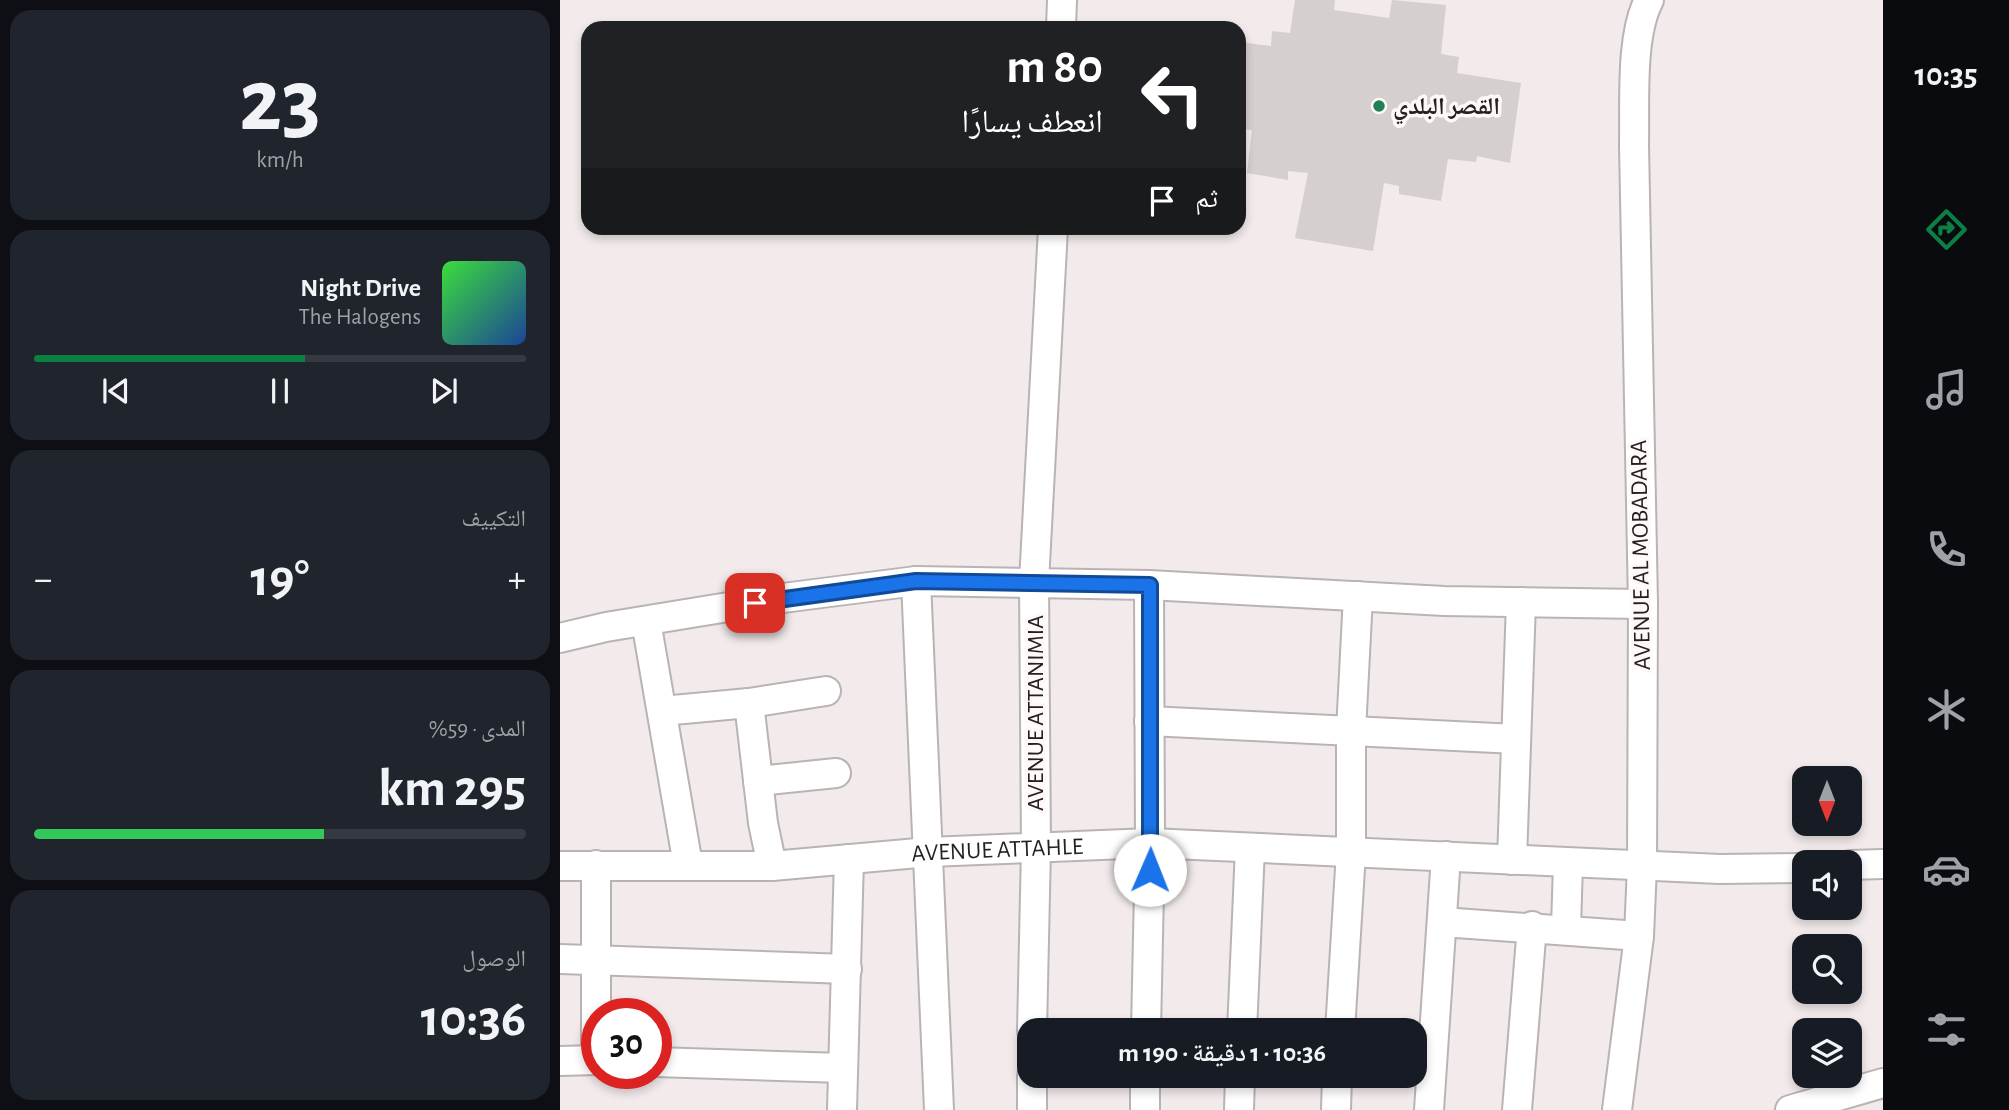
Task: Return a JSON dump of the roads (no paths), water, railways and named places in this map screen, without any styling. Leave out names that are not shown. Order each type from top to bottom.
[{"type":"street","points":[[1061,21],[1062,0]]},
{"type":"street","name":"AVENUE AL MOBADARA","points":[[1617,1110],[1639,936],[1642,866],[1643,604],[1634,145],[1637,60],[1649,0]]},
{"type":"street","name":"AVENUE ATTANIMIA","points":[[1032,1018],[1036,848],[1034,582],[1052,235]]},
{"type":"street","points":[[560,638],[646,621],[916,581],[1150,585],[1358,596],[1643,604]]},
{"type":"street","points":[[916,581],[939,1110]]},
{"type":"street","points":[[1146,1018],[1150,843],[1150,585]]},
{"type":"street","points":[[1341,1018],[1351,852],[1351,731],[1358,596]]},
{"type":"street","points":[[1511,860],[1521,602]]},
{"type":"street","points":[[646,621],[688,865]]},
{"type":"street","points":[[662,711],[749,703],[826,691]]},
{"type":"street","points":[[749,703],[772,866]]},
{"type":"street","points":[[1149,721],[1516,739]]},
{"type":"street","points":[[758,781],[836,773]]},
{"type":"street","name":"AVENUE ATTAHLE","points":[[560,866],[772,866],[929,852],[1150,843],[1642,866],[1792,868]]},
{"type":"street","points":[[1243,1018],[1250,848]]},
{"type":"street","points":[[1427,1028],[1442,922],[1446,856]]},
{"type":"street","points":[[842,1110],[849,859]]},
{"type":"street","points":[[1566,929],[1568,863]]},
{"type":"street","points":[[1862,864],[1883,863]]},
{"type":"street","points":[[596,865],[596,998]]},
{"type":"street","points":[[1442,922],[1532,926],[1639,936]]},
{"type":"street","points":[[1517,1110],[1532,926]]},
{"type":"street","points":[[560,959],[847,969]]},
{"type":"street","points":[[560,1061],[581,1060]]},
{"type":"street","points":[[672,1063],[843,1068]]},
{"type":"street","points":[[1790,1110],[1883,1083]]},
{"type":"street","points":[[1032,1088],[1032,1110]]},
{"type":"street","points":[[1144,1110],[1145,1088]]},
{"type":"street","points":[[1239,1110],[1240,1088]]},
{"type":"street","points":[[1336,1110],[1337,1088]]},
{"type":"street","points":[[1426,1088],[1429,1110]]},
{"type":"place","name":"القصر البلدي","points":[[1379,106]]}]
